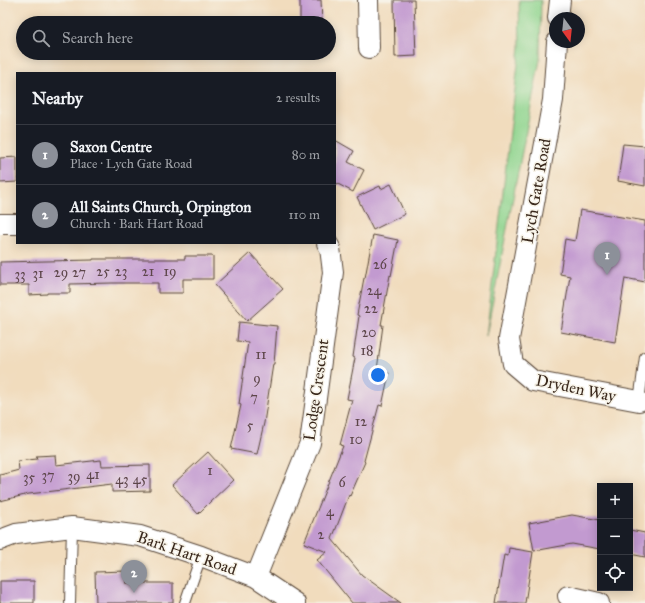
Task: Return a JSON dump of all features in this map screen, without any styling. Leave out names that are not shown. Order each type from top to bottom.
[{"type":"street","points":[[368,0],[369,48]]},
{"type":"street","points":[[559,12],[560,0]]},
{"type":"street","name":"Lych Gate Road","points":[[509,339],[553,100],[557,48]]},
{"type":"street","points":[[0,224],[16,224]]},
{"type":"street","name":"Lodge Crescent","points":[[256,577],[310,443],[333,272],[330,248],[328,244]]},
{"type":"street","name":"Dryden Way","points":[[509,339],[513,364],[533,380],[642,402]]},
{"type":"street","name":"Bark Hart Road","points":[[0,540],[16,534],[72,527],[140,536],[201,556],[256,577],[295,603]]},
{"type":"street","points":[[568,596],[599,603]]},
{"type":"lane","points":[[642,402],[645,357]]},
{"type":"lane","points":[[70,603],[72,527]]},
{"type":"lane","points":[[184,603],[201,556]]},
{"type":"green space","points":[[519,0],[541,0],[540,60],[486,336],[520,47]]},
{"type":"building","points":[[300,0],[321,0],[322,16],[300,16]]},
{"type":"building","points":[[394,0],[414,0],[416,56],[395,57]]},
{"type":"building","points":[[336,141],[354,151],[348,162],[364,170],[353,192],[336,183]]},
{"type":"building","points":[[623,144],[645,146],[645,186],[618,181]]},
{"type":"building","points":[[16,157],[16,182],[0,183],[0,158]]},
{"type":"building","points":[[391,184],[405,214],[373,230],[357,197],[380,186],[381,189]]},
{"type":"building","points":[[580,210],[645,221],[645,282],[625,278],[615,342],[561,332],[570,276],[560,274],[565,239],[575,241]]},
{"type":"building","points":[[373,235],[398,240],[381,325],[383,325],[377,370],[389,373],[382,406],[379,405],[364,461],[365,462],[350,496],[349,495],[332,539],[362,575],[401,603],[352,603],[317,560],[327,552],[304,543],[343,446],[340,445],[352,400],[347,399],[355,358],[353,357],[359,316],[357,315]]},
{"type":"building","points":[[250,253],[283,289],[247,321],[215,285]]},
{"type":"building","points":[[185,256],[213,256],[213,279],[183,279],[183,293],[158,293],[158,283],[70,284],[70,293],[29,295],[29,285],[0,285],[0,262],[93,259],[185,259]]},
{"type":"building","points":[[239,322],[277,326],[274,364],[257,454],[231,449],[241,405],[239,404],[248,342],[237,341]]},
{"type":"building","points":[[208,452],[233,480],[198,514],[172,485]]},
{"type":"building","points":[[55,455],[56,465],[101,460],[102,466],[150,465],[150,491],[112,492],[112,484],[29,494],[0,501],[0,475],[19,470],[18,461],[37,459],[36,456]]},
{"type":"building","points":[[572,515],[597,519],[597,548],[572,544],[534,551],[529,523]]},
{"type":"building","points":[[633,531],[645,533],[645,557],[633,555]]},
{"type":"building","points":[[509,548],[533,552],[525,603],[496,603],[504,555],[508,556]]},
{"type":"building","points":[[126,571],[126,583],[173,583],[173,603],[96,603],[95,572]]},
{"type":"building","points":[[0,581],[34,581],[34,603],[0,603]]},
{"type":"place","name":"Saxon Centre","points":[[607,275]]},
{"type":"place","name":"All Saints Church, Orpington","points":[[134,593]]}]
